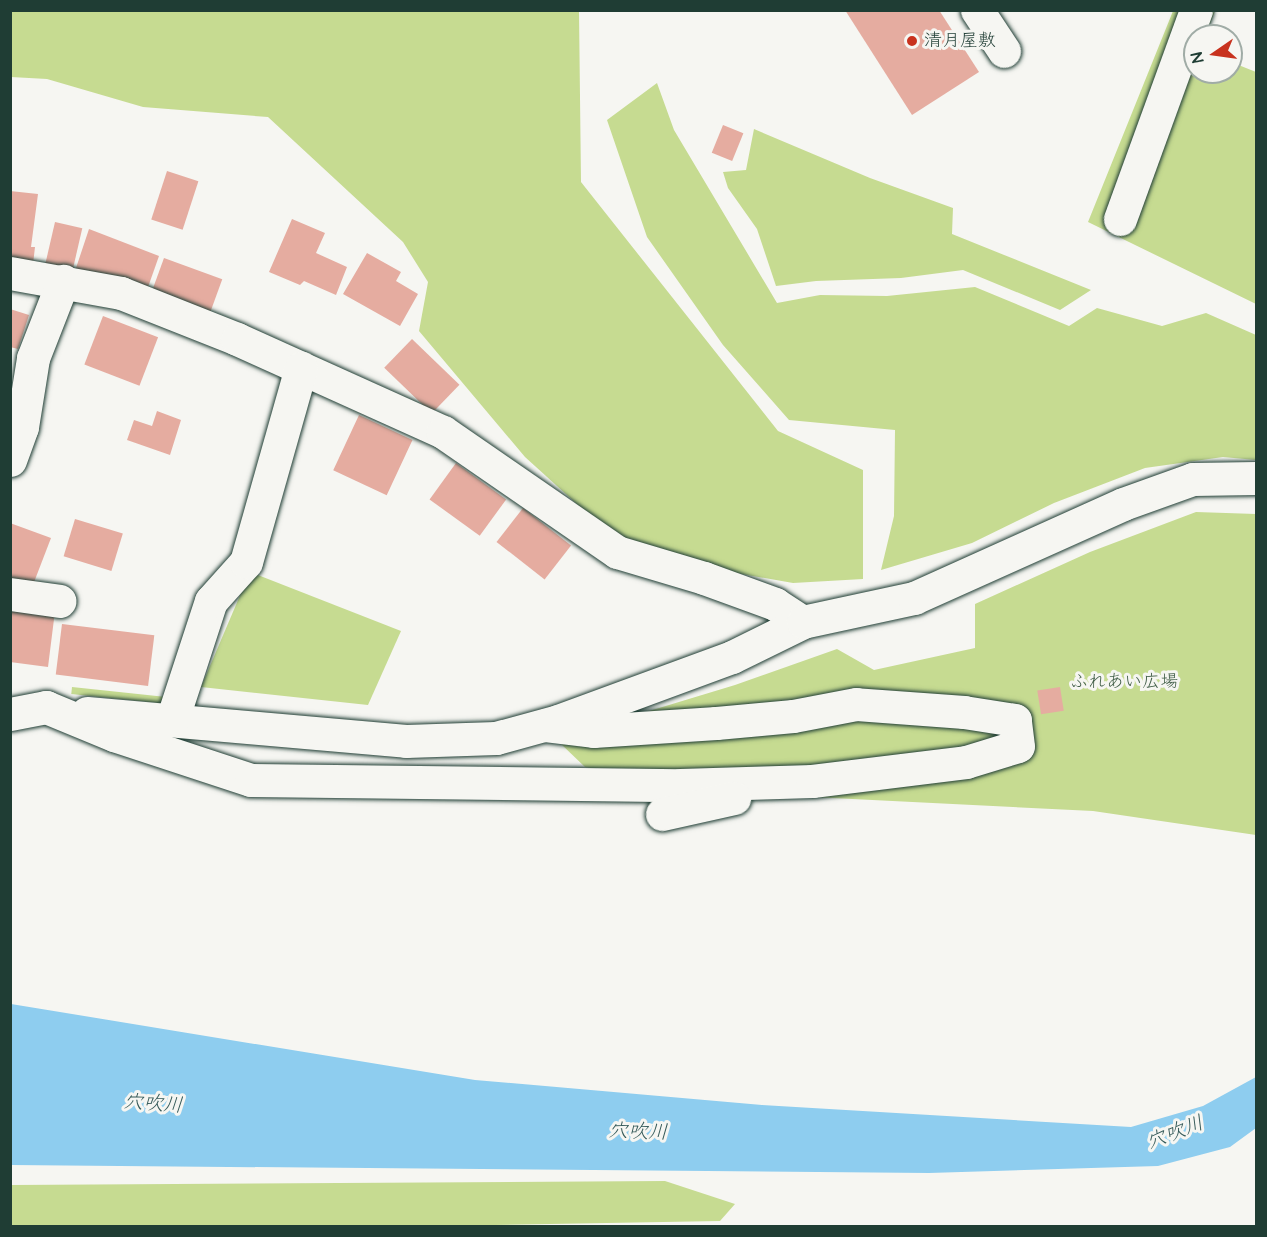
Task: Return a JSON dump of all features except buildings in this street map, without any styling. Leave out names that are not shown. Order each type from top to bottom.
[{"type":"street","points":[[977,10],[1004,51]]},
{"type":"street","points":[[1120,219],[1196,10]]},
{"type":"street","points":[[10,273],[121,293],[168,310],[301,368],[443,432],[617,552],[704,578],[775,604],[803,622]]},
{"type":"street","points":[[10,460],[22,427],[33,358],[63,281]]},
{"type":"street","points":[[172,720],[211,601],[246,562],[301,368]]},
{"type":"street","points":[[10,701],[45,707],[172,720],[406,741],[496,738],[544,725],[732,657],[803,622],[914,598],[1123,504],[1193,479],[1257,478]]},
{"type":"street","points":[[10,594],[60,601]]},
{"type":"street","points":[[10,714],[45,707],[114,735],[251,780],[680,785],[812,781],[966,762],[1018,746],[1015,720],[964,712],[856,704],[793,716],[716,723],[593,731],[544,725]]},
{"type":"street","points":[[662,814],[812,781]]},
{"type":"green space","points":[[10,11],[579,11],[581,182],[778,431],[863,470],[863,579],[793,583],[736,573],[621,544],[525,457],[419,331],[428,282],[403,242],[268,117],[143,107],[47,79],[11,77]]},
{"type":"green space","points":[[1173,11],[1215,11],[1210,24],[1183,24],[1183,84],[1243,84],[1243,67],[1256,72],[1256,304],[1088,222]]},
{"type":"green space","points":[[657,83],[674,130],[777,303],[820,295],[887,296],[975,287],[1069,326],[1097,308],[1162,326],[1206,313],[1256,335],[1256,460],[1223,457],[1145,468],[1054,503],[972,543],[881,570],[894,516],[895,430],[789,420],[723,345],[647,237],[607,120]]},
{"type":"green space","points":[[754,129],[870,178],[953,208],[952,234],[1091,290],[1060,310],[963,270],[901,278],[816,281],[776,286],[757,229],[728,188],[723,172],[746,170]]},
{"type":"green space","name":"ふれあい広場","points":[[1196,512],[1256,514],[1256,835],[1093,811],[713,792],[585,767],[561,744],[636,715],[735,685],[837,649],[874,670],[975,648],[975,604],[1090,552]]},
{"type":"green space","points":[[250,572],[401,631],[368,705],[201,687]]},
{"type":"green space","points":[[72,687],[168,697],[168,704],[71,694]]},
{"type":"green space","points":[[665,1181],[735,1204],[720,1221],[437,1226],[11,1226],[11,1185]]},
{"type":"water","name":"穴吹川","points":[[11,1004],[475,1080],[762,1105],[1131,1127],[1203,1106],[1256,1077],[1256,1128],[1230,1147],[1158,1166],[929,1173],[11,1165]]},
{"type":"place","name":"清月屋敷","points":[[912,41]]}]
